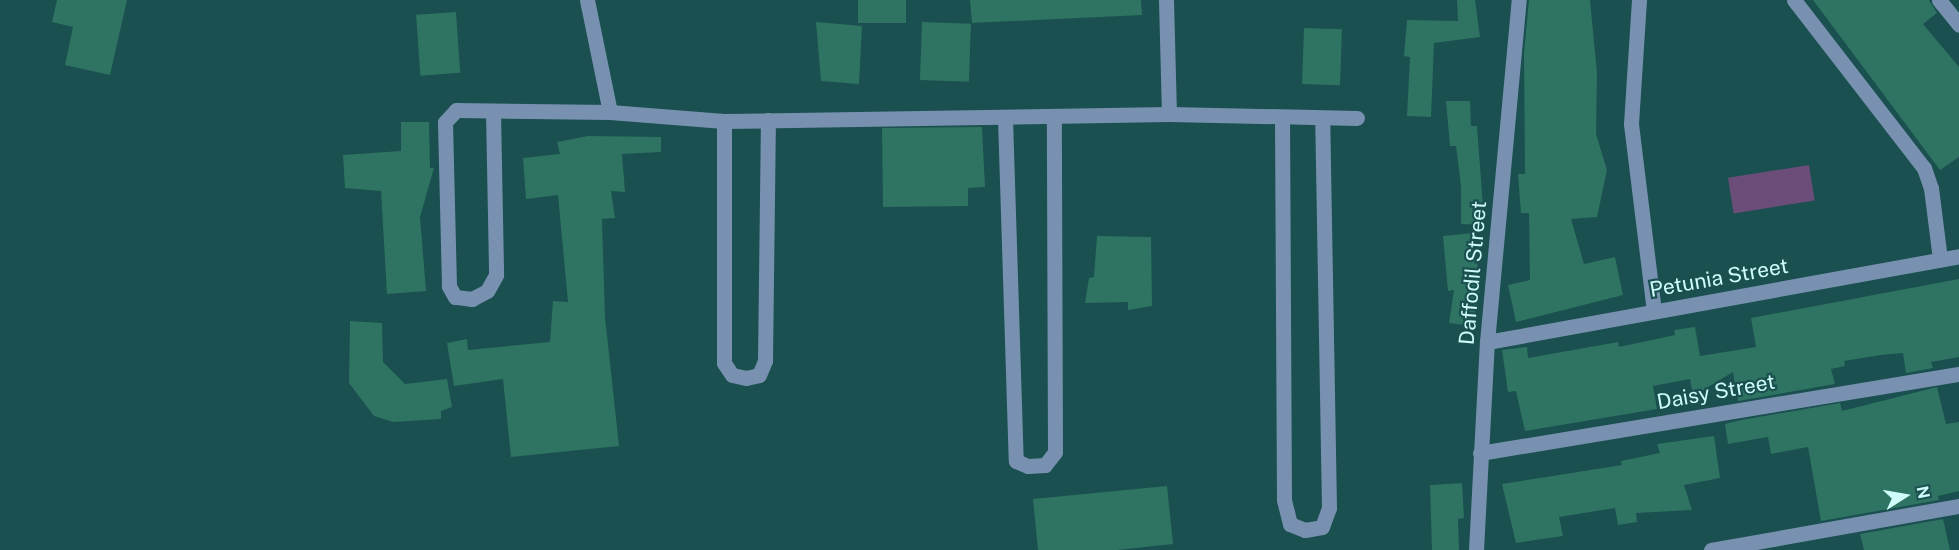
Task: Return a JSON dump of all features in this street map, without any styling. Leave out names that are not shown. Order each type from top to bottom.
[{"type":"street","points":[[587,0],[610,112]]},
{"type":"street","points":[[1166,0],[1169,114]]},
{"type":"street","name":"Daffodil Street","points":[[1476,550],[1487,342],[1519,0]]},
{"type":"street","points":[[1639,0],[1631,124],[1654,310]]},
{"type":"street","points":[[1794,0],[1924,168],[1931,188],[1940,259]]},
{"type":"street","points":[[1939,0],[1959,25]]},
{"type":"street","points":[[493,112],[496,274],[487,291],[472,299],[455,297],[449,286],[445,122],[456,110],[610,112],[724,121],[1169,114],[1357,118]]},
{"type":"street","points":[[1005,118],[1016,461],[1028,466],[1046,465],[1055,452],[1054,117]]},
{"type":"street","points":[[1282,117],[1284,500],[1290,524],[1305,530],[1322,527],[1329,508],[1322,118]]},
{"type":"street","points":[[724,121],[724,363],[732,375],[746,378],[759,375],[765,361],[768,120]]},
{"type":"street","name":"Petunia Street","points":[[1487,342],[1959,256]]},
{"type":"street","name":"Daisy Street","points":[[1480,453],[1959,375]]},
{"type":"street","points":[[1711,550],[1959,506]]},
{"type":"shaded area","points":[[1809,165],[1815,201],[1734,213],[1728,178]]},
{"type":"building","points":[[57,0],[127,0],[110,75],[65,65],[73,27],[52,22]]},
{"type":"building","points":[[858,0],[906,0],[906,23],[858,23]]},
{"type":"building","points":[[970,0],[1141,0],[1142,15],[972,23]]},
{"type":"building","points":[[1457,0],[1475,0],[1480,37],[1434,43],[1431,117],[1407,116],[1410,57],[1404,56],[1407,20],[1458,21]]},
{"type":"building","points":[[1529,0],[1590,0],[1597,73],[1596,134],[1607,170],[1597,217],[1571,219],[1584,264],[1615,257],[1623,295],[1516,322],[1508,285],[1530,280],[1529,213],[1521,213],[1518,174],[1525,174],[1524,53]]},
{"type":"building","points":[[1813,0],[1929,0],[1937,13],[1923,24],[1959,67],[1959,157],[1940,170]]},
{"type":"building","points":[[456,12],[460,73],[420,76],[416,15]]},
{"type":"building","points":[[816,22],[862,26],[859,84],[821,81]]},
{"type":"building","points":[[922,22],[971,24],[969,82],[920,80]]},
{"type":"building","points":[[1304,28],[1342,29],[1340,85],[1302,84]]},
{"type":"building","points":[[1446,101],[1470,101],[1471,126],[1477,126],[1483,206],[1481,225],[1461,224],[1461,186],[1456,146],[1450,146]]},
{"type":"building","points":[[401,122],[429,122],[430,168],[434,168],[420,217],[426,291],[387,294],[381,191],[345,188],[343,155],[401,151]]},
{"type":"building","points":[[982,127],[985,187],[968,188],[968,206],[883,207],[882,128]]},
{"type":"building","points":[[588,136],[661,137],[661,152],[622,154],[625,192],[611,191],[615,218],[602,219],[605,317],[619,446],[511,457],[503,379],[454,386],[447,343],[467,339],[468,350],[550,342],[553,301],[568,302],[558,195],[526,199],[523,158],[560,154],[557,142]]},
{"type":"building","points":[[1474,233],[1480,288],[1472,326],[1449,323],[1454,290],[1448,291],[1443,236]]},
{"type":"building","points":[[1097,236],[1151,237],[1152,306],[1128,310],[1128,302],[1085,303],[1089,278],[1094,277]]},
{"type":"building","points":[[1959,279],[1959,357],[1931,362],[1933,368],[1906,373],[1903,353],[1844,361],[1845,366],[1831,369],[1835,384],[1738,401],[1733,372],[1693,396],[1690,379],[1653,386],[1657,409],[1525,431],[1516,391],[1508,392],[1502,350],[1527,347],[1528,358],[1618,342],[1619,347],[1675,335],[1674,330],[1695,327],[1700,356],[1756,347],[1751,318]]},
{"type":"building","points":[[350,321],[382,323],[383,362],[405,384],[447,379],[452,407],[441,411],[441,419],[393,422],[374,416],[349,383]]},
{"type":"building","points":[[1937,387],[1946,424],[1959,422],[1959,491],[1938,496],[1939,500],[1821,521],[1808,447],[1771,454],[1768,437],[1728,444],[1725,424],[1840,403],[1842,411]]},
{"type":"building","points":[[1714,436],[1720,478],[1684,485],[1692,510],[1636,513],[1637,522],[1618,525],[1615,508],[1559,517],[1563,536],[1516,543],[1502,484],[1622,465],[1621,461],[1660,453],[1657,444]]},
{"type":"building","points":[[1462,483],[1464,518],[1458,519],[1459,550],[1432,550],[1430,485]]},
{"type":"building","points":[[1167,486],[1173,544],[1117,550],[1038,550],[1033,499]]},
{"type":"building","points":[[1943,519],[1950,550],[1864,550],[1860,534]]}]
